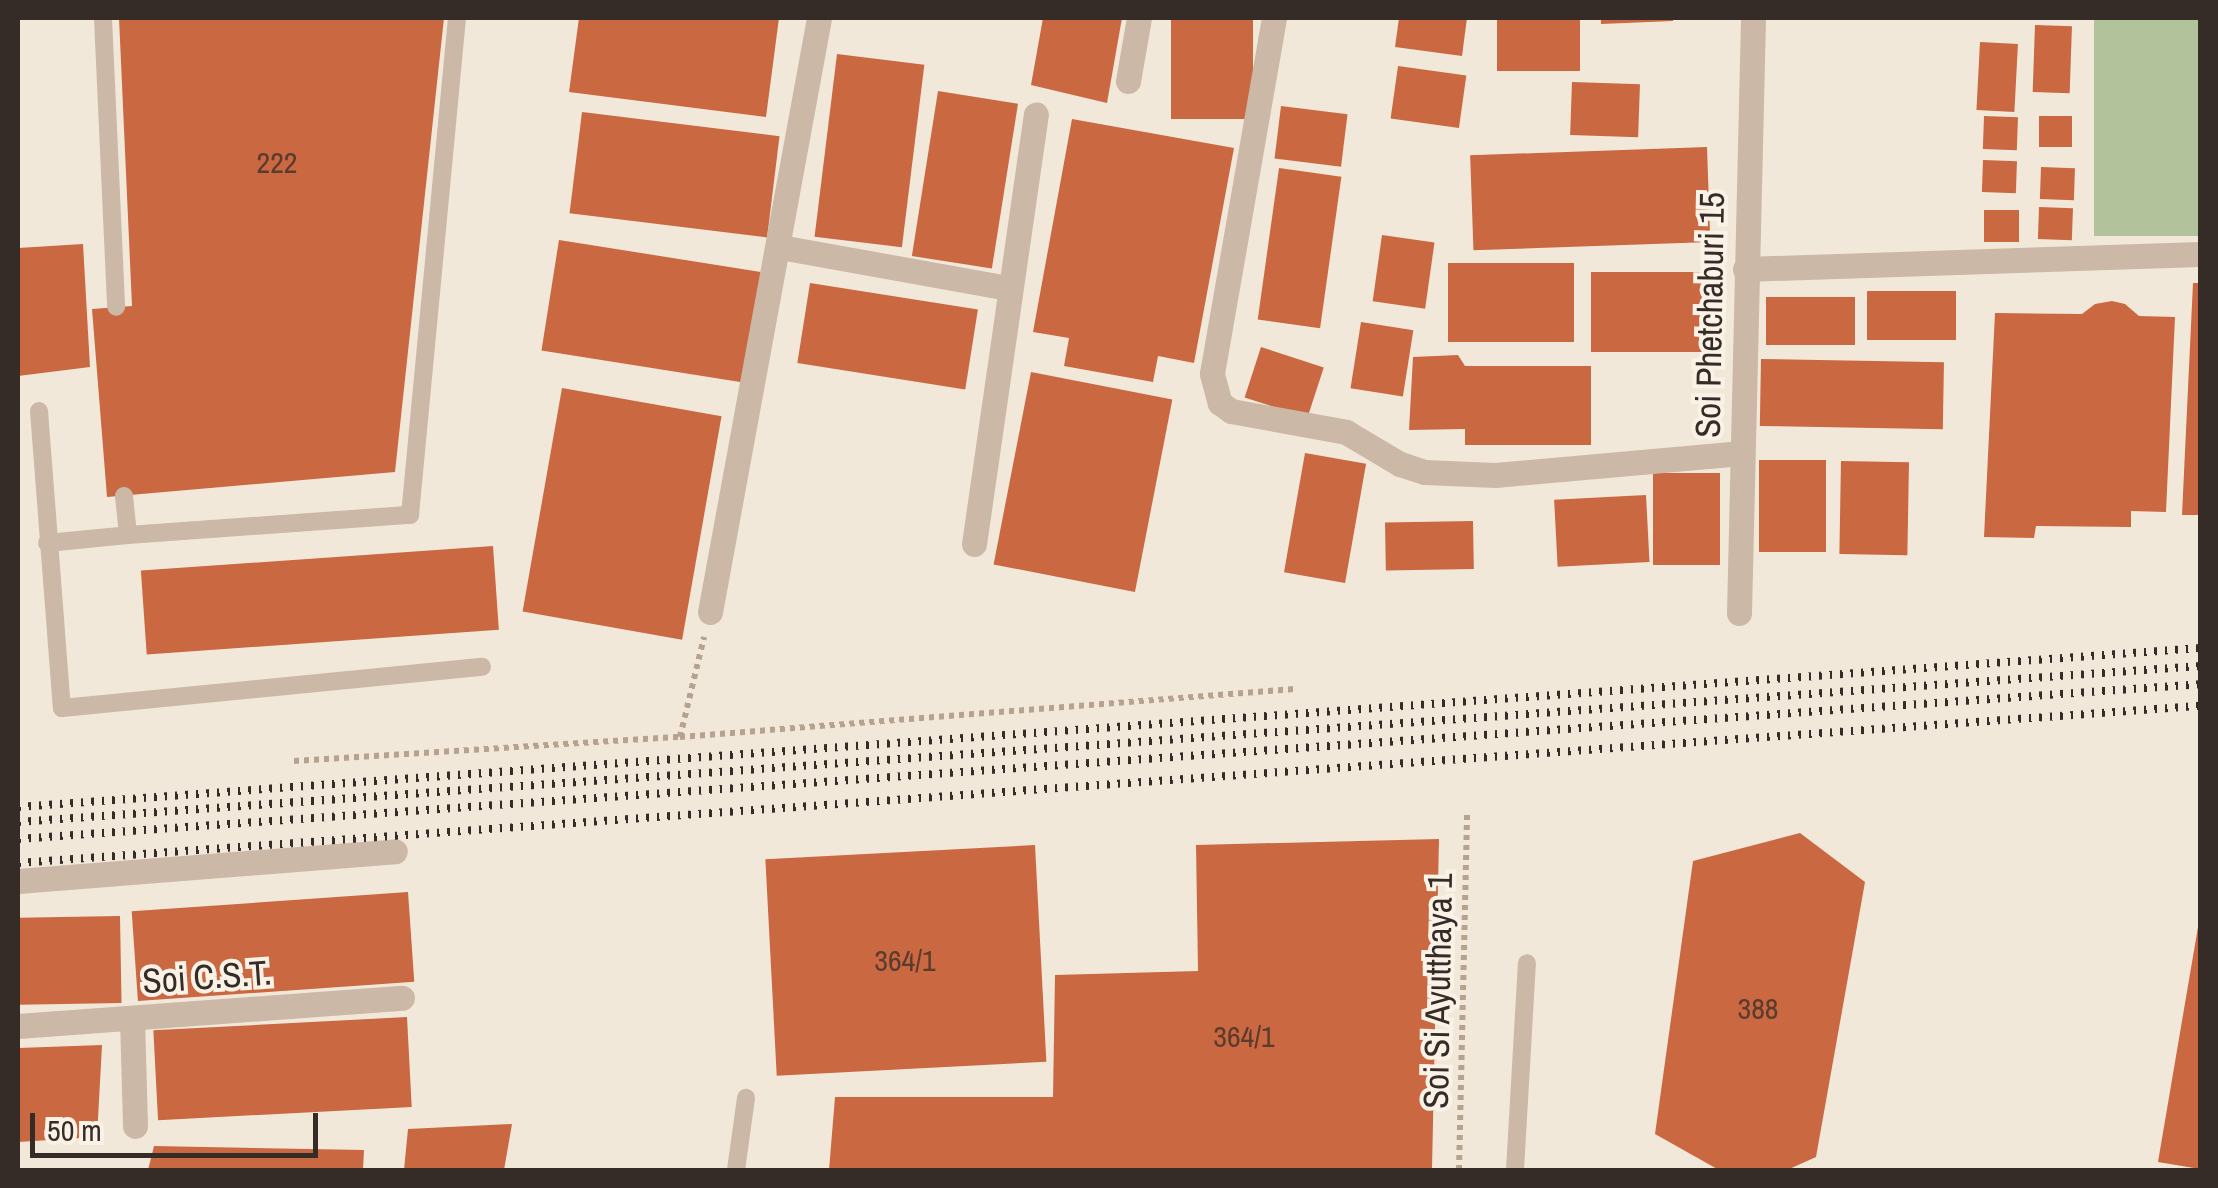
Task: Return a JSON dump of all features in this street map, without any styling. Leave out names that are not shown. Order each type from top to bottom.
[{"type":"street","points":[[710,612],[819,18]]},
{"type":"street","points":[[1128,81],[1139,18]]},
{"type":"street","points":[[1274,18],[1212,374],[1220,403],[1231,411],[1346,432],[1400,464],[1425,472],[1495,475],[1742,453]]},
{"type":"street","name":"Soi Phetchaburi 15","points":[[1739,613],[1753,18]]},
{"type":"street","points":[[974,544],[1036,114]]},
{"type":"street","points":[[780,247],[1009,288]]},
{"type":"street","points":[[1745,269],[2200,254]]},
{"type":"street","points":[[18,881],[396,851]]},
{"type":"street","name":"Soi C.S.T.","points":[[18,1026],[402,998]]},
{"type":"street","points":[[132,1018],[135,1126]]},
{"type":"lane","points":[[103,18],[116,307]]},
{"type":"lane","points":[[48,543],[410,515],[457,18]]},
{"type":"lane","points":[[39,411],[62,708],[482,668]]},
{"type":"lane","points":[[124,496],[128,535]]},
{"type":"lane","points":[[1516,1170],[1527,963]]},
{"type":"lane","points":[[736,1170],[746,1098]]},
{"type":"path","points":[[680,737],[710,612]]},
{"type":"path","points":[[294,762],[680,737],[1294,689]]},
{"type":"path","name":"Soi Si Ayutthaya 1","points":[[1459,1170],[1467,813]]},
{"type":"green space","points":[[2094,18],[2200,18],[2200,236],[2094,236]]},
{"type":"building","points":[[119,18],[444,18],[395,472],[107,497],[92,309],[132,306]]},
{"type":"building","points":[[579,18],[779,18],[766,117],[569,92]]},
{"type":"building","points":[[1043,18],[1122,18],[1107,103],[1031,85]]},
{"type":"building","points":[[1171,18],[1253,18],[1253,119],[1171,119]]},
{"type":"building","points":[[1399,18],[1467,18],[1462,56],[1395,47]]},
{"type":"building","points":[[1497,18],[1580,18],[1580,71],[1497,71]]},
{"type":"building","points":[[1601,18],[1673,18],[1673,21],[1601,24]]},
{"type":"building","points":[[2035,25],[2072,26],[2070,93],[2033,92]]},
{"type":"building","points":[[1980,42],[2018,44],[2014,112],[1976,110]]},
{"type":"building","points":[[837,54],[924,65],[902,247],[815,237]]},
{"type":"building","points":[[1398,66],[1466,76],[1459,128],[1391,118]]},
{"type":"building","points":[[1572,82],[1640,84],[1638,137],[1570,135]]},
{"type":"building","points":[[938,91],[1018,104],[992,269],[912,256]]},
{"type":"building","points":[[1281,106],[1348,114],[1341,167],[1275,159]]},
{"type":"building","points":[[582,112],[780,136],[767,237],[570,213]]},
{"type":"building","points":[[1984,116],[2018,117],[2017,150],[1983,149]]},
{"type":"building","points":[[2039,116],[2072,116],[2072,147],[2039,147]]},
{"type":"building","points":[[1072,119],[1234,148],[1194,363],[1158,356],[1153,382],[1064,366],[1069,338],[1033,332]]},
{"type":"building","points":[[1707,147],[1710,242],[1473,250],[1470,155]]},
{"type":"building","points":[[1983,160],[2017,161],[2016,193],[1982,192]]},
{"type":"building","points":[[2041,167],[2075,168],[2074,200],[2040,199]]},
{"type":"building","points":[[1279,168],[1341,177],[1320,328],[1258,320]]},
{"type":"building","points":[[2039,207],[2073,208],[2072,240],[2038,239]]},
{"type":"building","points":[[1984,210],[2019,210],[2019,242],[1984,242]]},
{"type":"building","points":[[1382,235],[1434,242],[1425,309],[1373,301]]},
{"type":"building","points":[[559,240],[762,272],[745,383],[541,351]]},
{"type":"building","points":[[83,244],[90,367],[18,376],[18,248]]},
{"type":"building","points":[[1448,263],[1574,263],[1574,342],[1448,342]]},
{"type":"building","points":[[1591,272],[1717,272],[1717,352],[1591,352]]},
{"type":"building","points":[[810,283],[978,310],[965,390],[797,363]]},
{"type":"building","points":[[2193,283],[2200,283],[2200,515],[2182,515]]},
{"type":"building","points":[[1867,291],[1956,291],[1956,340],[1867,340]]},
{"type":"building","points":[[1766,297],[1855,297],[1855,345],[1766,345]]},
{"type":"building","points":[[2095,304],[2125,304],[2139,316],[2175,317],[2166,512],[2131,511],[2131,527],[2036,526],[2034,538],[1984,537],[1995,313],[2082,314]]},
{"type":"building","points":[[1361,322],[1413,330],[1403,396],[1351,388]]},
{"type":"building","points":[[1261,347],[1324,367],[1307,418],[1245,397]]},
{"type":"building","points":[[1458,355],[1465,366],[1591,366],[1591,445],[1465,445],[1465,429],[1409,430],[1413,357]]},
{"type":"building","points":[[1761,359],[1944,362],[1943,429],[1760,426]]},
{"type":"building","points":[[1031,372],[1172,399],[1135,592],[994,564]]},
{"type":"building","points":[[562,388],[722,416],[682,640],[523,612]]},
{"type":"building","points":[[1305,453],[1366,464],[1345,583],[1284,572]]},
{"type":"building","points":[[1759,460],[1826,460],[1826,552],[1759,552]]},
{"type":"building","points":[[1841,461],[1909,462],[1907,555],[1839,554]]},
{"type":"building","points":[[1653,473],[1720,473],[1720,565],[1653,565]]},
{"type":"building","points":[[1646,495],[1650,562],[1558,567],[1554,500]]},
{"type":"building","points":[[1473,521],[1474,569],[1386,571],[1385,523]]},
{"type":"building","points":[[493,546],[499,630],[147,654],[141,571]]},
{"type":"building","points":[[1800,833],[1865,882],[1816,1157],[1787,1170],[1719,1170],[1655,1134],[1693,861]]},
{"type":"building","points":[[1439,839],[1432,1170],[829,1170],[835,1097],[1053,1097],[1055,975],[1198,971],[1196,845]]},
{"type":"building","points":[[1035,845],[1046,1062],[777,1076],[765,859]]},
{"type":"building","points":[[408,892],[414,982],[138,1001],[132,911]]},
{"type":"building","points":[[120,916],[122,1003],[20,1005],[18,918]]},
{"type":"building","points":[[2200,927],[2200,1169],[2158,1162]]},
{"type":"building","points":[[407,1017],[412,1107],[158,1120],[153,1030]]},
{"type":"building","points":[[102,1045],[97,1137],[18,1142],[18,1048]]},
{"type":"building","points":[[512,1124],[504,1170],[404,1170],[408,1129]]},
{"type":"building","points":[[154,1146],[364,1150],[363,1170],[148,1170]]},
{"type":"railway","points":[[18,807],[2200,648]]},
{"type":"railway","points":[[18,822],[2200,666]]},
{"type":"railway","points":[[18,839],[2200,684]]},
{"type":"railway","points":[[18,863],[2200,706]]}]
